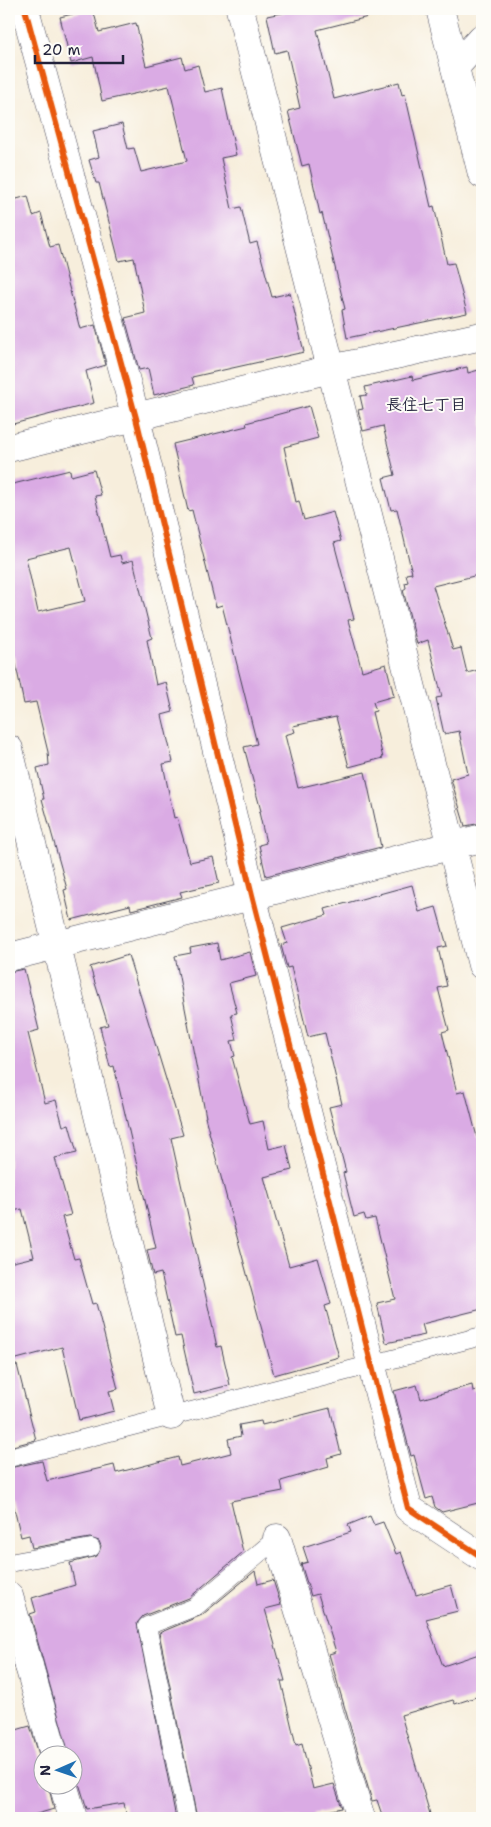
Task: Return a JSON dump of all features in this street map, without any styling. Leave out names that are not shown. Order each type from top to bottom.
[{"type":"street","points":[[240,9],[482,964]]},
{"type":"street","points":[[440,9],[482,174]]},
{"type":"street","points":[[22,12],[136,418],[252,895],[370,1365],[408,1508],[482,1556]]},
{"type":"street","points":[[455,67],[482,38]]},
{"type":"street","points":[[9,448],[331,369],[482,336]]},
{"type":"street","points":[[9,749],[58,944],[171,1416]]},
{"type":"street","points":[[9,957],[482,838]]},
{"type":"street","points":[[277,1538],[361,1818]]},
{"type":"street","points":[[9,1596],[13,1628],[29,1666],[51,1744]]},
{"type":"street","points":[[66,1794],[72,1818]]},
{"type":"lane","points":[[9,1458],[482,1336]]},
{"type":"lane","points":[[187,1818],[146,1626],[195,1608],[277,1538]]},
{"type":"lane","points":[[9,1563],[92,1548]]},
{"type":"building","points":[[93,9],[99,32],[136,23],[146,66],[182,57],[185,69],[198,65],[205,92],[222,88],[236,155],[221,158],[232,209],[241,207],[250,244],[257,242],[272,297],[290,293],[304,352],[192,377],[194,385],[154,395],[148,368],[139,370],[125,318],[145,313],[134,258],[119,261],[99,183],[96,183],[89,160],[99,157],[93,131],[122,124],[128,149],[134,148],[141,172],[187,161],[169,86],[102,101],[93,57],[71,63],[60,17]]},
{"type":"building","points":[[301,9],[367,9],[368,17],[317,30],[334,99],[399,82],[402,95],[405,94],[431,207],[434,206],[447,264],[454,263],[467,313],[347,338],[342,310],[345,309],[322,213],[320,214],[309,164],[302,166],[288,111],[300,108],[287,50],[275,53],[267,16]]},
{"type":"building","points":[[28,196],[33,216],[41,213],[50,247],[58,245],[80,329],[95,325],[106,365],[86,371],[94,403],[9,425],[9,201]]},
{"type":"building","points":[[467,367],[468,373],[482,369],[482,574],[433,586],[453,650],[461,648],[467,673],[482,669],[482,791],[479,791],[482,803],[482,823],[465,826],[451,779],[468,774],[459,731],[444,734],[436,698],[442,697],[428,640],[417,644],[403,590],[406,588],[405,583],[408,582],[406,574],[412,573],[397,509],[391,510],[383,478],[395,475],[383,426],[363,431],[358,410],[363,409],[360,396],[367,395],[365,387],[412,376],[413,380]]},
{"type":"building","points":[[309,406],[318,438],[284,447],[296,502],[299,501],[304,520],[333,512],[341,541],[334,543],[354,619],[348,620],[362,671],[386,664],[394,696],[373,702],[376,711],[372,712],[383,758],[349,767],[336,717],[293,726],[295,732],[285,735],[298,788],[365,772],[381,847],[266,876],[259,845],[266,843],[259,812],[261,811],[244,747],[257,744],[222,605],[216,607],[192,510],[188,511],[173,444],[247,426],[246,423]]},
{"type":"building","points":[[70,470],[71,476],[94,470],[101,495],[95,496],[110,557],[120,555],[122,563],[133,560],[152,638],[147,640],[156,685],[166,682],[173,712],[162,715],[173,762],[163,764],[174,818],[177,817],[190,862],[213,857],[219,883],[180,892],[182,897],[131,910],[130,905],[71,920],[64,890],[67,889],[42,799],[44,799],[37,768],[49,765],[48,752],[36,702],[24,704],[14,656],[9,657],[9,485]],"holes":[[[71,547],[85,601],[38,612],[26,558]]]},
{"type":"building","points":[[412,885],[419,912],[436,907],[447,946],[438,948],[447,986],[438,988],[449,1030],[442,1032],[457,1093],[465,1091],[477,1137],[482,1136],[482,1309],[422,1324],[425,1335],[386,1343],[377,1303],[395,1299],[375,1218],[366,1220],[364,1214],[354,1217],[343,1173],[346,1172],[329,1107],[342,1104],[325,1033],[308,1037],[291,967],[287,968],[281,945],[287,943],[282,928],[327,915],[325,909]]},
{"type":"building","points":[[217,943],[220,960],[250,952],[256,976],[229,983],[237,1013],[231,1014],[237,1040],[231,1041],[235,1056],[232,1057],[250,1124],[263,1121],[269,1149],[286,1145],[292,1170],[264,1177],[289,1266],[318,1258],[331,1304],[325,1306],[339,1357],[274,1375],[205,1117],[175,956],[191,953],[190,948]]},
{"type":"building","points":[[128,955],[183,1135],[171,1138],[217,1347],[221,1346],[230,1385],[194,1394],[181,1336],[175,1337],[161,1273],[153,1275],[147,1250],[156,1248],[114,1066],[110,1067],[100,1027],[108,1025],[90,967]]},
{"type":"building","points":[[24,969],[39,1030],[28,1033],[45,1103],[56,1100],[63,1126],[69,1124],[77,1153],[55,1158],[71,1215],[62,1217],[74,1259],[79,1258],[92,1304],[96,1303],[118,1389],[109,1391],[114,1411],[79,1420],[62,1347],[9,1361],[9,1263],[34,1257],[22,1209],[9,1212],[9,972]]},
{"type":"building","points":[[17,1365],[36,1440],[9,1447],[9,1366]]},
{"type":"building","points":[[417,1385],[421,1399],[472,1385],[473,1391],[482,1389],[482,1502],[442,1512],[435,1507],[432,1497],[426,1499],[414,1455],[411,1456],[394,1391]]},
{"type":"building","points":[[330,1408],[341,1454],[327,1458],[329,1467],[281,1481],[283,1491],[231,1501],[243,1552],[189,1598],[143,1616],[137,1623],[176,1818],[127,1818],[124,1803],[87,1809],[82,1793],[82,1744],[66,1744],[30,1614],[36,1612],[32,1598],[75,1585],[70,1563],[97,1556],[101,1546],[99,1541],[90,1538],[32,1548],[29,1535],[21,1537],[9,1487],[9,1468],[42,1461],[47,1481],[114,1465],[116,1473],[178,1457],[180,1466],[231,1453],[228,1439],[241,1436],[239,1425],[261,1421],[262,1425]]},
{"type":"building","points":[[370,1516],[374,1525],[383,1522],[396,1554],[401,1552],[416,1595],[451,1585],[458,1611],[426,1619],[443,1666],[482,1653],[482,1695],[455,1704],[453,1700],[401,1715],[430,1814],[416,1818],[383,1818],[377,1800],[372,1801],[329,1654],[336,1652],[318,1594],[311,1596],[301,1564],[308,1562],[303,1547],[351,1532],[348,1525]]},
{"type":"building","points":[[255,1571],[258,1584],[273,1580],[281,1605],[265,1609],[285,1681],[281,1681],[296,1745],[302,1743],[313,1789],[334,1784],[342,1808],[313,1814],[314,1818],[197,1818],[159,1633],[202,1615]]},
{"type":"building","points":[[30,1726],[36,1744],[32,1744],[32,1794],[50,1794],[54,1809],[23,1818],[9,1818],[9,1732]]},
{"type":"cycle path","points":[[25,9],[136,418],[252,895],[408,1508],[482,1557]]},
{"type":"district","name":"長住七丁目","points":[[426,404]]}]
